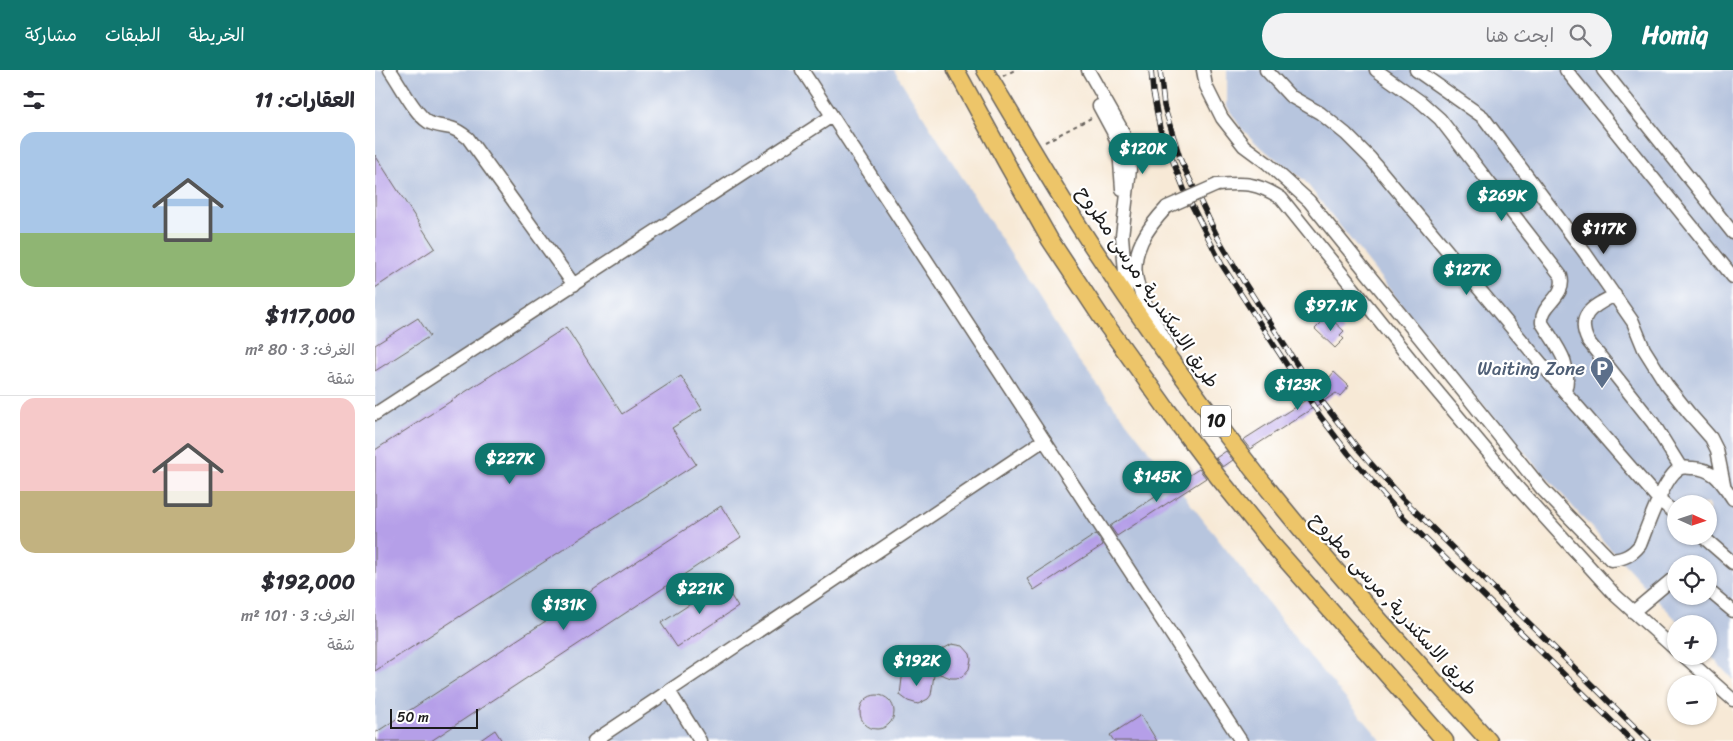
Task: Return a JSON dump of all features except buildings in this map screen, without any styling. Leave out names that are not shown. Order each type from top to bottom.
[{"type":"main road","name":"10","points":[[956,70],[1050,240],[1165,408],[1272,544],[1445,741]]},
{"type":"main road","name":"طريق الاسكندرية, مرسى مطروح","points":[[985,70],[1078,224],[1191,389],[1296,524],[1489,741]]},
{"type":"street","points":[[390,70],[420,115],[428,122],[459,131],[468,138],[574,285]]},
{"type":"street","points":[[802,70],[1241,741]]},
{"type":"street","points":[[1078,70],[1103,112],[1119,149],[1124,211],[1123,256],[1127,298]]},
{"type":"street","points":[[1088,70],[1122,130],[1128,148],[1130,169],[1124,211]]},
{"type":"street","points":[[1203,70],[1207,86],[1222,118],[1244,146],[1267,163],[1309,201],[1542,490],[1611,560],[1625,558],[1636,550],[1665,485],[1672,475],[1681,468],[1698,468],[1713,473],[1733,499]]},
{"type":"street","points":[[1266,70],[1290,96],[1320,113],[1346,134],[1370,158],[1565,392],[1659,500],[1667,507]]},
{"type":"street","points":[[1376,70],[1421,102],[1440,119],[1561,276],[1563,284],[1561,291],[1543,312],[1542,323],[1565,359],[1567,383],[1565,392]]},
{"type":"street","points":[[1417,70],[1483,117],[1585,253],[1633,322],[1645,349],[1666,384],[1711,438],[1717,450],[1724,486]]},
{"type":"street","points":[[1567,70],[1733,277]]},
{"type":"street","points":[[1603,70],[1733,233]]},
{"type":"street","points":[[375,414],[832,116]]},
{"type":"street","points":[[1191,389],[1140,294],[1135,279],[1135,260],[1149,227],[1167,207],[1217,184],[1252,184],[1266,189],[1281,198],[1517,488],[1616,596],[1667,642]]},
{"type":"street","points":[[1615,295],[1597,304],[1588,313],[1583,322],[1583,330],[1588,340],[1653,424],[1681,468]]},
{"type":"street","points":[[594,741],[1044,440]]},
{"type":"street","points":[[1712,545],[1733,563]]},
{"type":"street","points":[[1633,612],[1667,584]]},
{"type":"street","points":[[1717,598],[1733,612]]},
{"type":"street","points":[[1694,665],[1733,700]]},
{"type":"street","points":[[669,691],[700,741]]},
{"type":"path","points":[[1033,148],[1103,112]]},
{"type":"shaded area","points":[[375,70],[894,70],[1078,360],[1315,663],[1382,741],[375,741]]},
{"type":"shaded area","name":"Waiting Zone","points":[[1227,70],[1733,70],[1733,680],[1717,663],[1717,615],[1672,615],[1604,542],[1458,377],[1304,180],[1260,147],[1240,127],[1227,106]]},
{"type":"railway","points":[[1151,70],[1160,129],[1186,194],[1222,265],[1320,416],[1348,453],[1400,514],[1632,741]]},
{"type":"railway","points":[[1160,70],[1164,106],[1181,161],[1218,238],[1312,388],[1359,450],[1401,497],[1649,741]]},
{"type":"place","name":"Waiting Zone","points":[[1602,389]]}]
